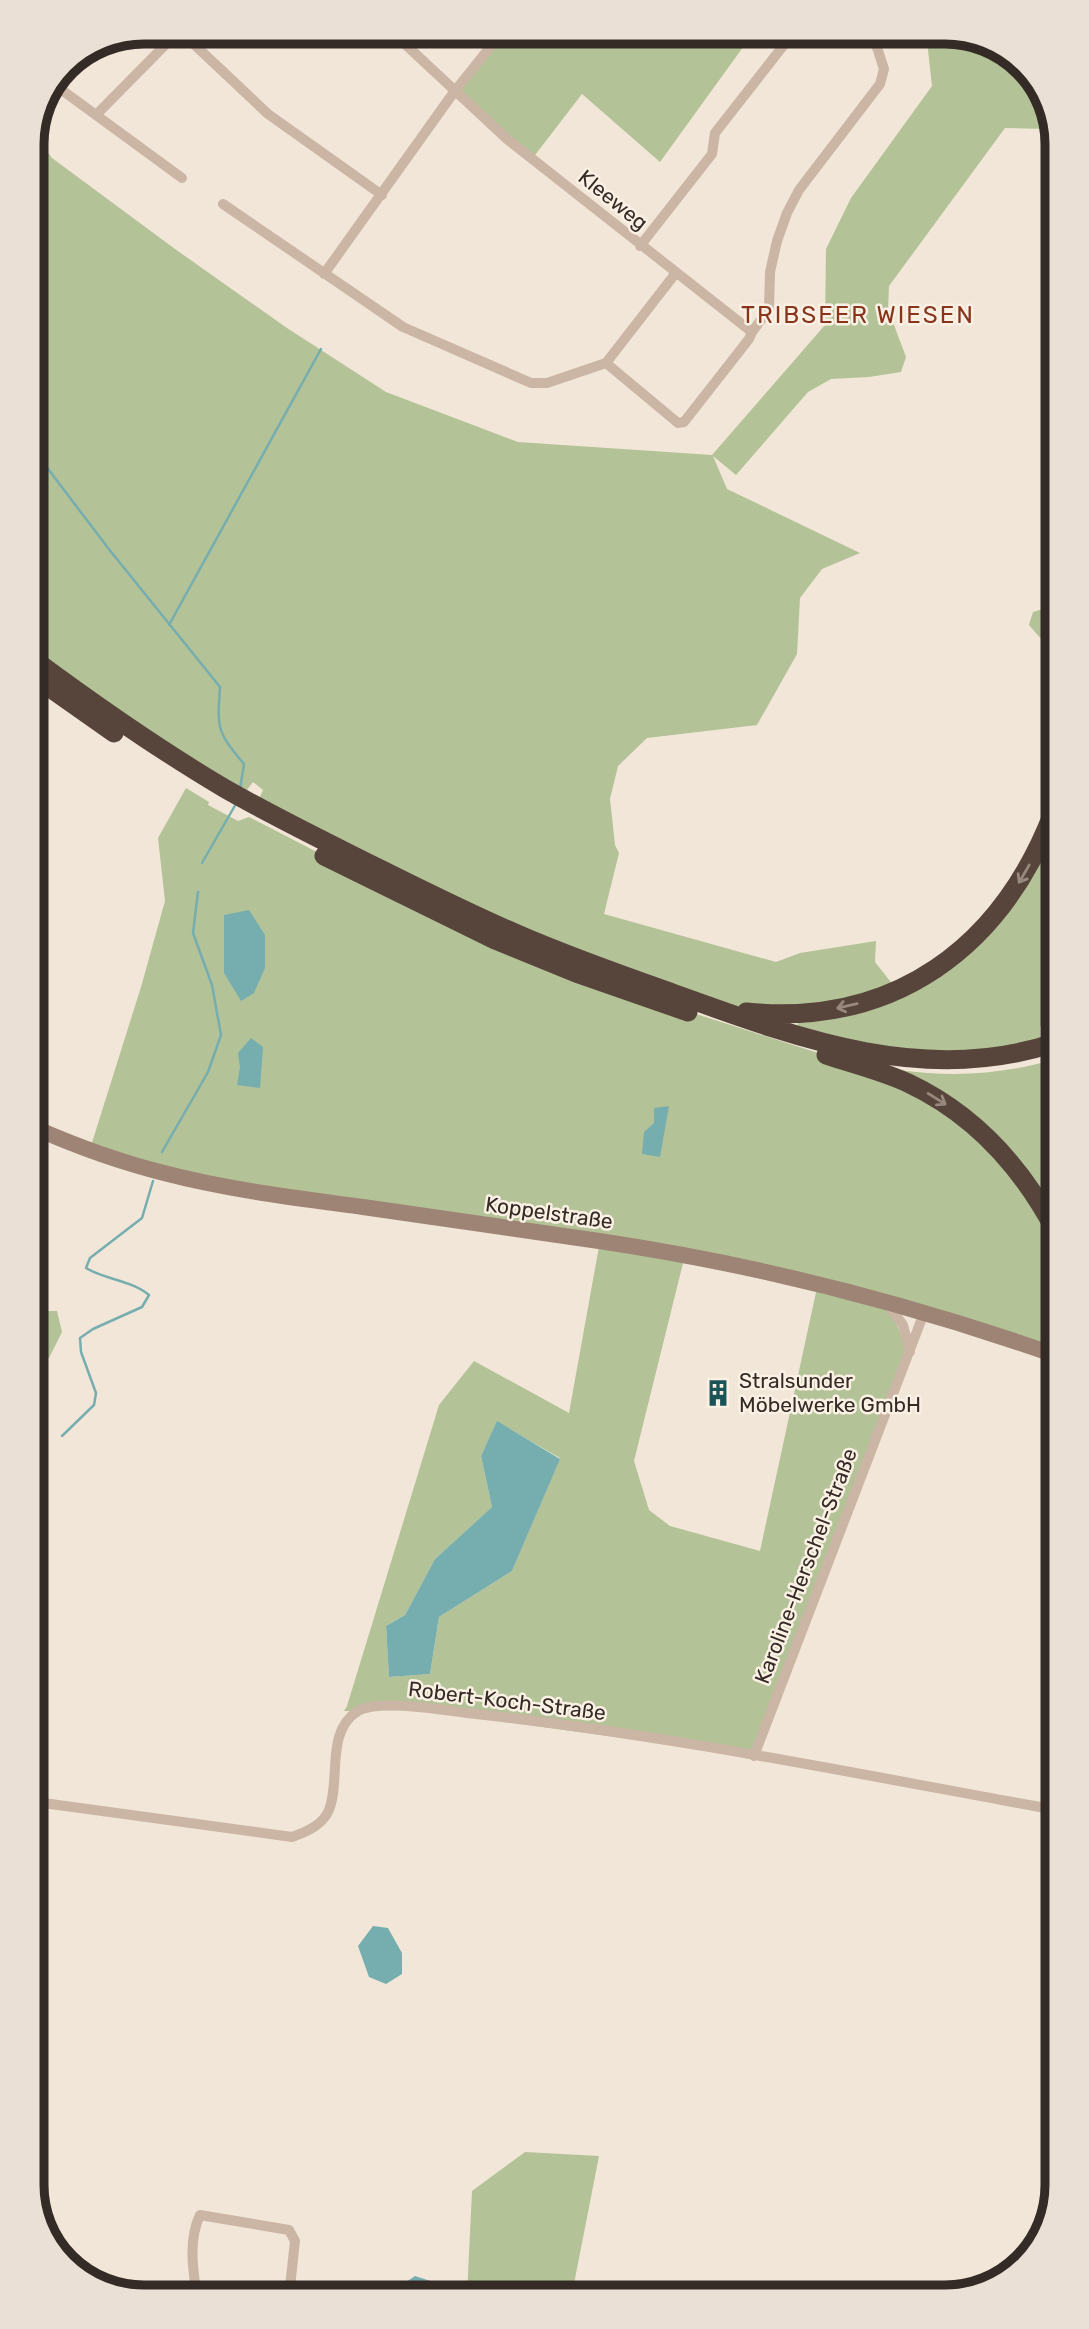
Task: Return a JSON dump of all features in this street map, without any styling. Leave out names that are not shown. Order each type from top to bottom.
[{"type":"highway","points":[[44,667],[219,792]]},
{"type":"highway","points":[[44,685],[74,707],[373,881],[495,940],[643,998],[905,1082],[949,1106],[981,1132],[1016,1168],[1045,1213]]},
{"type":"highway","points":[[252,811],[581,961],[766,1027],[873,1054],[939,1061],[1005,1057],[1045,1046]]},
{"type":"highway","points":[[715,1008],[772,1014],[826,1011],[876,999],[914,982],[953,957],[996,914],[1026,873],[1045,832]]},
{"type":"highway","points":[[805,1048],[877,1064],[944,1072],[1005,1069],[1045,1059]]},
{"type":"street","points":[[96,115],[168,44]]},
{"type":"street","points":[[193,44],[268,114],[382,195]]},
{"type":"street","name":"Kleeweg","points":[[404,44],[507,139],[752,332]]},
{"type":"street","points":[[324,274],[454,92],[492,44]]},
{"type":"street","points":[[640,246],[712,155],[715,133],[785,44]]},
{"type":"street","points":[[606,363],[678,423],[684,422],[769,309],[771,272],[777,241],[787,213],[799,190],[880,84],[884,69],[877,44]]},
{"type":"street","points":[[60,89],[182,178]]},
{"type":"street","points":[[223,204],[403,327],[531,383],[547,383],[606,363],[676,274]]},
{"type":"street","name":"Koppelstraße","points":[[44,1132],[71,1144],[165,1173],[281,1196],[600,1241],[801,1279],[925,1313],[1045,1352]]},
{"type":"street","points":[[886,1302],[903,1325],[911,1352]]},
{"type":"street","name":"Karoline-Herschel-Straße","points":[[754,1756],[925,1313]]},
{"type":"street","name":"Robert-Koch-Straße","points":[[44,1803],[292,1837],[320,1822],[329,1810],[338,1736],[346,1723],[358,1711],[381,1705],[518,1718],[754,1756],[1045,1808]]},
{"type":"street","points":[[196,2285],[192,2252],[195,2224],[200,2215],[289,2230],[295,2241],[290,2285]]},
{"type":"green space","points":[[492,44],[745,44],[660,162],[582,94],[532,159],[454,92]]},
{"type":"green space","points":[[927,44],[952,44],[983,51],[1006,64],[1028,88],[1040,112],[1043,129],[1005,128],[889,286],[888,309],[906,357],[901,372],[831,379],[808,392],[736,475],[713,456],[727,489],[860,553],[822,569],[800,598],[797,654],[757,725],[647,738],[618,766],[610,799],[615,845],[619,853],[604,914],[776,962],[800,953],[876,941],[875,962],[897,990],[850,1006],[715,1008],[581,961],[259,799],[263,790],[253,782],[247,790],[180,753],[44,659],[44,147],[52,158],[175,249],[287,328],[386,392],[518,442],[712,455],[825,325],[826,249],[851,198],[932,86]]},
{"type":"green space","points":[[1045,608],[1045,640],[1029,625],[1033,612]]},
{"type":"green space","points":[[186,788],[209,802],[208,805],[238,821],[249,817],[373,881],[643,997],[862,1067],[965,1118],[1045,1218],[1045,1352],[886,1303],[910,1352],[754,1756],[381,1705],[358,1711],[344,1711],[439,1405],[474,1361],[569,1413],[600,1241],[281,1196],[90,1149],[165,901],[158,838]],"holes":[[[685,1255],[818,1283],[760,1551],[670,1526],[649,1510],[634,1461]],[[497,1422],[560,1458],[512,1571],[439,1617],[430,1674],[389,1677],[386,1626],[405,1615],[435,1559],[492,1507],[481,1456]]]},
{"type":"green space","points":[[1045,833],[1045,1011],[1044,1025],[1040,1026],[1040,1043],[937,1055],[797,1030],[799,1017],[945,966]]},
{"type":"green space","points":[[1041,1063],[1042,1080],[1045,1080],[1045,1202],[1037,1189],[900,1070],[971,1074]]},
{"type":"green space","points":[[44,1311],[57,1311],[62,1332],[49,1358],[44,1359]]},
{"type":"green space","points":[[525,2152],[599,2156],[574,2285],[467,2285],[472,2191]]},
{"type":"water","points":[[249,910],[265,935],[265,968],[254,993],[241,1001],[224,973],[224,915]]},
{"type":"water","points":[[251,1038],[263,1047],[260,1088],[237,1085],[240,1067],[238,1053]]},
{"type":"water","points":[[669,1106],[660,1157],[642,1154],[644,1132],[654,1123],[654,1108]]},
{"type":"water","points":[[497,1421],[560,1459],[512,1571],[439,1617],[430,1674],[389,1677],[386,1626],[405,1615],[435,1559],[492,1507],[481,1456]]},
{"type":"water","points":[[373,1926],[388,1928],[402,1953],[402,1974],[386,1984],[369,1977],[358,1946]]},
{"type":"water","points":[[415,2276],[443,2285],[402,2285]]},
{"type":"waterway","points":[[169,625],[321,349]]},
{"type":"waterway","points":[[44,464],[220,687],[221,729],[228,744],[244,764],[240,789]]},
{"type":"waterway","points":[[202,863],[237,802]]},
{"type":"waterway","points":[[162,1152],[208,1072],[221,1035],[212,985],[193,933],[198,892]]},
{"type":"waterway","points":[[62,1436],[94,1405],[96,1393],[81,1352],[80,1338],[93,1329],[142,1307],[149,1295],[134,1286],[86,1268],[90,1258],[142,1218],[153,1181]]},
{"type":"place","name":"Stralsunder Möbelwerke GmbH","points":[[718,1393]]},
{"type":"district","name":"TRIBSEER WIESEN","points":[[858,315]]}]
